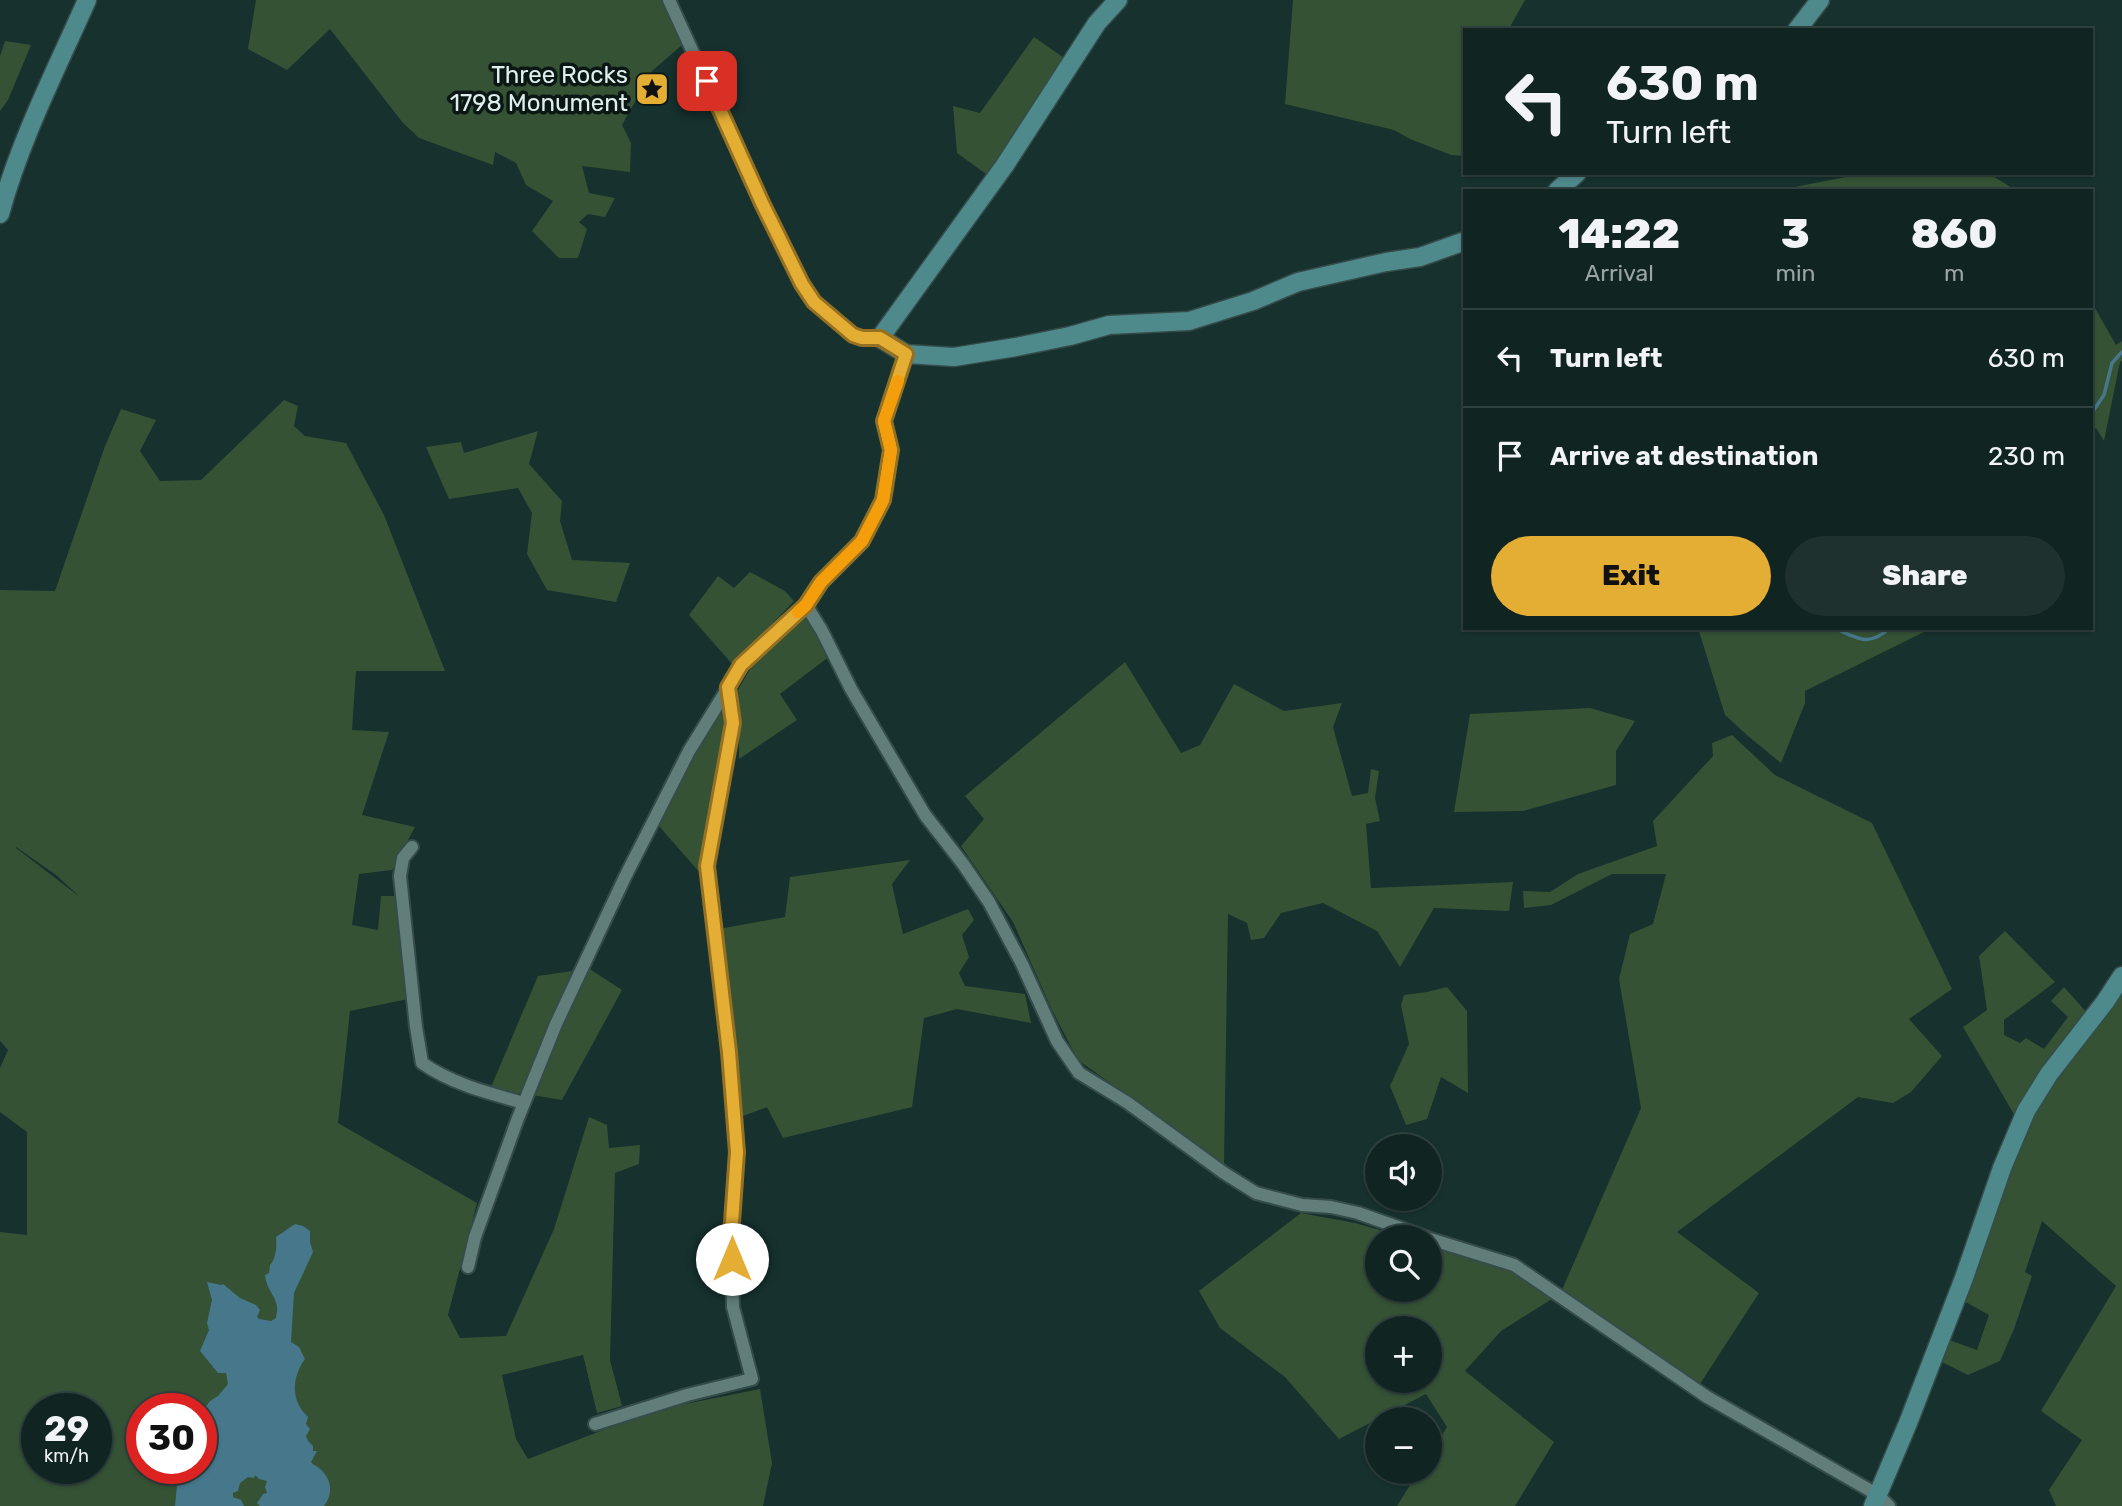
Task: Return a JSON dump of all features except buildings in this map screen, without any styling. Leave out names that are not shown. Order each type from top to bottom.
[{"type":"street","points":[[0,214],[39,107],[88,0]]},
{"type":"street","points":[[669,0],[762,203],[802,284],[814,302],[853,335],[880,338],[906,354],[954,357],[1016,347],[1109,326],[1189,321],[1253,301],[1298,282],[1420,257],[1463,242]]},
{"type":"street","points":[[880,338],[1005,165],[1097,23],[1118,0]]},
{"type":"street","points":[[1799,28],[1821,0]]},
{"type":"street","points":[[1559,189],[1575,175]]},
{"type":"street","points":[[468,1267],[475,1237],[523,1104],[556,1024],[625,877],[689,751],[741,665],[806,605],[821,582],[862,541],[883,500],[891,450],[884,421],[906,354]]},
{"type":"street","points":[[806,605],[851,689],[925,815],[964,864],[989,902],[1022,964],[1057,1041],[1079,1073],[1256,1193],[1302,1205],[1331,1207],[1358,1213],[1392,1225]]},
{"type":"street","points":[[595,1424],[687,1395],[752,1379],[733,1307],[731,1236],[737,1152],[729,1052],[707,866],[733,723],[728,687]]},
{"type":"street","points":[[412,847],[403,858],[400,876],[422,1063],[451,1080],[523,1104]]},
{"type":"street","points":[[1442,1242],[1514,1265],[1707,1396],[1880,1502],[2002,1168],[2026,1111],[2049,1074],[2122,976]]},
{"type":"green space","points":[[256,0],[662,0],[682,45],[652,71],[622,125],[631,143],[630,172],[582,166],[589,193],[615,198],[605,217],[588,214],[579,222],[587,229],[578,258],[559,258],[532,231],[553,201],[526,185],[516,163],[495,152],[493,165],[419,138],[403,123],[330,29],[287,70],[248,49]]},
{"type":"green space","points":[[1293,0],[1525,0],[1512,28],[1463,28],[1463,156],[1451,155],[1394,130],[1285,104]]},
{"type":"green space","points":[[1034,37],[1067,60],[990,177],[957,153],[953,106],[980,113]]},
{"type":"green space","points":[[5,41],[31,45],[8,100],[0,111],[0,56]]},
{"type":"green space","points":[[1856,175],[1991,175],[2014,189],[1784,189]]},
{"type":"green space","points":[[2093,305],[2116,345],[2122,341],[2122,361],[2104,441],[2096,428],[2093,432]]},
{"type":"green space","points":[[284,400],[298,406],[294,426],[305,436],[346,443],[384,515],[445,671],[356,671],[352,730],[389,732],[362,815],[415,827],[392,870],[359,874],[352,925],[378,930],[381,896],[399,896],[408,999],[350,1011],[338,1123],[477,1203],[448,1315],[460,1338],[506,1336],[554,1229],[589,1117],[607,1125],[609,1148],[640,1145],[639,1164],[615,1173],[610,1360],[622,1406],[597,1413],[583,1355],[502,1375],[516,1439],[528,1459],[655,1410],[760,1389],[772,1463],[763,1506],[0,1506],[0,1232],[27,1235],[27,1132],[0,1112],[0,1068],[8,1050],[0,1041],[0,590],[55,591],[105,446],[121,409],[156,420],[140,451],[160,481],[201,480]],"holes":[[[16,847],[56,875],[80,897]]]},
{"type":"green space","points":[[538,431],[529,464],[562,501],[560,521],[572,560],[630,563],[616,602],[547,590],[527,554],[532,513],[518,488],[449,499],[426,447],[461,442],[464,453]]},
{"type":"green space","points":[[750,572],[785,591],[794,601],[733,665],[689,615],[718,576],[734,588]]},
{"type":"green space","points":[[803,615],[830,656],[780,694],[797,720],[739,759],[738,690],[754,662]]},
{"type":"green space","points":[[1699,630],[1928,630],[1805,691],[1805,703],[1781,763],[1725,715]]},
{"type":"green space","points":[[1125,662],[1181,753],[1200,745],[1234,684],[1284,711],[1342,703],[1333,727],[1352,796],[1368,793],[1371,769],[1379,771],[1375,798],[1380,821],[1366,824],[1371,888],[1513,882],[1509,911],[1434,908],[1400,967],[1377,931],[1323,903],[1281,913],[1264,938],[1251,940],[1247,923],[1228,914],[1224,1164],[1078,1060],[1052,1010],[1013,922],[961,846],[984,819],[965,796]]},
{"type":"green space","points":[[724,701],[727,726],[700,873],[658,825]]},
{"type":"green space","points":[[1590,708],[1635,721],[1616,751],[1616,785],[1523,811],[1454,812],[1470,714]]},
{"type":"green space","points":[[1732,735],[1775,775],[1872,823],[1952,989],[1909,1019],[1942,1056],[1911,1092],[1893,1103],[1858,1097],[1677,1232],[1759,1293],[1700,1384],[1642,1349],[1562,1290],[1641,1108],[1619,979],[1630,934],[1653,924],[1666,874],[1612,874],[1551,905],[1524,908],[1523,891],[1550,892],[1578,874],[1657,846],[1653,821],[1713,756],[1712,743]]},
{"type":"green space","points":[[910,860],[892,884],[903,934],[968,909],[974,920],[962,935],[969,957],[959,973],[965,986],[1025,994],[1031,1023],[957,1009],[924,1018],[912,1107],[783,1138],[767,1107],[743,1116],[719,929],[785,917],[790,877]]},
{"type":"green space","points":[[2005,931],[2055,982],[2004,1020],[2004,1035],[2020,1043],[2026,1038],[2044,1049],[2068,1017],[2051,1001],[2064,987],[2089,1015],[2032,1083],[2015,1116],[1963,1027],[1987,1010],[1979,956]]},
{"type":"green space","points":[[588,968],[622,990],[562,1100],[532,1095]]},
{"type":"green space","points":[[572,971],[522,1093],[504,1094],[491,1087],[538,976]]},
{"type":"green space","points":[[1447,987],[1467,1011],[1468,1093],[1441,1077],[1427,1119],[1406,1125],[1390,1086],[1409,1044],[1401,1005],[1404,995]]},
{"type":"green space","points":[[2122,991],[2122,1506],[2056,1506],[2049,1490],[2082,1440],[2041,1411],[2116,1286],[2042,1221],[2025,1272],[2032,1276],[2000,1361],[1968,1375],[1938,1360],[1949,1340],[1977,1350],[1989,1315],[1962,1300],[2007,1169],[2040,1098],[2074,1051],[2106,1016]]},
{"type":"green space","points":[[1301,1213],[1365,1226],[1365,1302],[1442,1302],[1442,1248],[1479,1259],[1521,1276],[1552,1299],[1501,1331],[1465,1371],[1554,1442],[1515,1506],[1397,1506],[1411,1484],[1442,1484],[1442,1435],[1447,1427],[1442,1419],[1442,1407],[1434,1407],[1426,1394],[1401,1407],[1365,1407],[1365,1426],[1339,1439],[1285,1377],[1220,1328],[1199,1291]]},
{"type":"water","points":[[295,1224],[310,1231],[313,1252],[294,1293],[291,1342],[299,1347],[305,1359],[295,1381],[296,1396],[308,1417],[306,1424],[310,1429],[306,1436],[313,1446],[313,1451],[317,1451],[311,1462],[329,1481],[329,1496],[324,1506],[260,1506],[257,1503],[263,1494],[267,1493],[267,1481],[255,1475],[254,1478],[248,1477],[240,1483],[238,1491],[233,1493],[233,1497],[241,1500],[244,1506],[175,1506],[177,1484],[217,1484],[217,1397],[228,1384],[226,1373],[218,1373],[200,1351],[209,1330],[207,1323],[212,1300],[207,1282],[223,1284],[240,1298],[256,1305],[260,1310],[257,1317],[259,1319],[271,1321],[276,1318],[276,1303],[265,1275],[269,1273],[275,1256],[276,1237]]},
{"type":"waterway","points":[[2093,411],[2104,395],[2112,363],[2122,352]]},
{"type":"waterway","points":[[1838,630],[1864,639],[1876,638],[1887,630]]},
{"type":"slow traffic","points":[[798,612],[821,582],[862,541],[883,500],[891,450],[884,421],[898,381]]},
{"type":"place","name":"Three Rocks 1798 Monument","points":[[652,89]]},
{"type":"route","points":[[707,81],[762,203],[802,284],[814,302],[853,335],[880,338],[906,354],[884,421],[891,450],[883,500],[862,541],[821,582],[806,605],[741,665],[728,687],[733,723],[707,866],[729,1052],[737,1152],[732,1259]]}]
